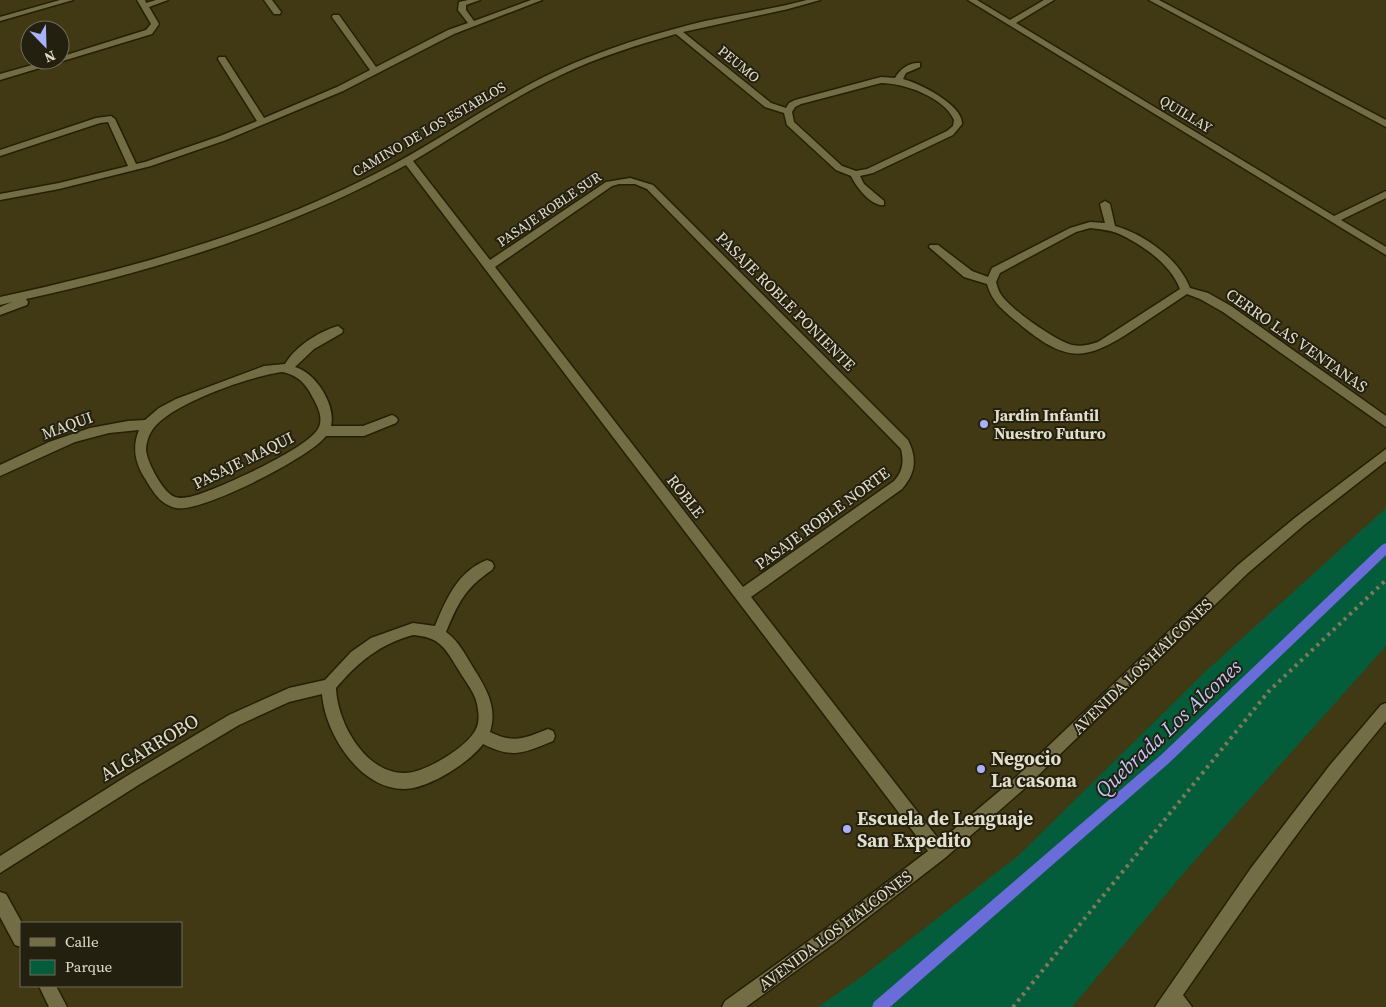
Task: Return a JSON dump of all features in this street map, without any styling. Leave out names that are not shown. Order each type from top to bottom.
[{"type":"street","points":[[0,19],[70,0]]},
{"type":"street","points":[[70,57],[149,32],[155,24],[143,3],[164,0]]},
{"type":"street","points":[[268,0],[277,12]]},
{"type":"street","points":[[473,24],[462,10],[462,4],[476,0]]},
{"type":"street","points":[[0,197],[59,186],[133,167],[223,138],[340,89],[451,32],[538,0]]},
{"type":"street","name":"CAMINO DE LOS ESTABLOS","points":[[0,301],[58,288],[179,255],[254,230],[331,199],[408,161],[496,106],[554,74],[615,50],[677,31],[816,0]]},
{"type":"street","name":"QUILLAY","points":[[972,0],[1386,252]]},
{"type":"street","points":[[1010,23],[1050,0]]},
{"type":"street","points":[[1153,0],[1386,124]]},
{"type":"street","points":[[336,16],[375,71]]},
{"type":"street","name":"PEUMO","points":[[677,31],[768,105],[788,112]]},
{"type":"street","points":[[222,59],[262,122]]},
{"type":"street","points":[[898,80],[903,71],[917,65]]},
{"type":"street","points":[[0,77],[24,70]]},
{"type":"street","points":[[898,80],[914,85],[948,107],[956,116],[957,125],[955,130],[870,171],[855,174],[839,168],[790,123],[788,112],[792,105],[873,82],[898,80]]},
{"type":"street","points":[[0,153],[99,120],[111,120],[133,167]]},
{"type":"street","name":"ROBLE","points":[[408,161],[939,852]]},
{"type":"street","points":[[855,174],[860,186],[881,203]]},
{"type":"street","name":"PASAJE ROBLE SUR","points":[[489,266],[601,188],[617,181],[626,180]]},
{"type":"street","name":"PASAJE ROBLE PONIENTE","points":[[626,180],[636,181],[650,187],[897,436],[908,452],[910,460]]},
{"type":"street","points":[[1333,220],[1386,194]]},
{"type":"street","points":[[1105,204],[1111,228]]},
{"type":"street","points":[[1090,225],[1111,228],[1129,236],[1175,269],[1182,277],[1186,290],[1095,349],[1075,350],[1065,348],[1047,338],[995,295],[991,282],[996,271],[1073,230],[1090,225]]},
{"type":"street","points":[[934,247],[968,274],[991,282]]},
{"type":"street","name":"CAMINO DE LOS ESTABLOS","points":[[0,312],[58,288]]},
{"type":"street","name":"CERRO LAS VENTANAS","points":[[1186,290],[1204,296],[1227,309],[1386,422]]},
{"type":"street","points":[[288,369],[304,349],[338,330]]},
{"type":"street","points":[[148,424],[160,412],[180,402],[264,370],[288,369],[302,373],[308,378],[326,408],[328,415],[324,431],[364,431],[392,420]]},
{"type":"street","name":"PASAJE MAQUI","points":[[148,424],[141,441],[142,461],[161,495],[166,499],[182,504],[201,500],[306,448],[324,431]]},
{"type":"street","name":"MAQUI","points":[[0,471],[49,447],[96,430],[116,426],[148,424]]},
{"type":"street","name":"AVENIDA LOS HALCONES","points":[[731,1007],[830,936],[939,852],[1020,783],[1243,569],[1300,520],[1386,454]]},
{"type":"street","name":"PASAJE ROBLE NORTE","points":[[742,595],[898,485],[909,470],[910,460]]},
{"type":"street","points":[[439,633],[460,587],[473,575],[488,566]]},
{"type":"street","points":[[413,629],[429,629],[439,633],[454,649],[482,695],[486,706],[486,720],[481,735],[471,748],[421,778],[406,781],[390,779],[376,773],[348,746],[333,718],[329,686],[344,667],[377,640],[413,629]]},
{"type":"street","name":"ALGARROBO","points":[[0,865],[132,780],[246,713],[294,693],[329,686]]},
{"type":"street","points":[[1173,1003],[1257,874],[1335,770],[1386,710]]},
{"type":"street","points":[[481,735],[503,747],[512,748],[524,746],[548,736]]},
{"type":"street","points":[[0,900],[20,937]]},
{"type":"street","points":[[48,987],[58,1007]]},
{"type":"path","points":[[1013,1007],[1269,691],[1386,580]]},
{"type":"green space","points":[[1386,508],[1386,646],[1188,868],[1072,1007],[818,1007],[864,975],[1018,856],[1207,670]]},
{"type":"waterway","name":"Quebrada Los Alcones","points":[[879,1007],[1165,759],[1386,548]]},
{"type":"place","name":"Jardin Infantil Nuestro Futuro","points":[[984,424]]},
{"type":"place","name":"Negocio La casona","points":[[981,769]]},
{"type":"place","name":"Escuela de Lenguaje San Expedito","points":[[847,829]]}]
